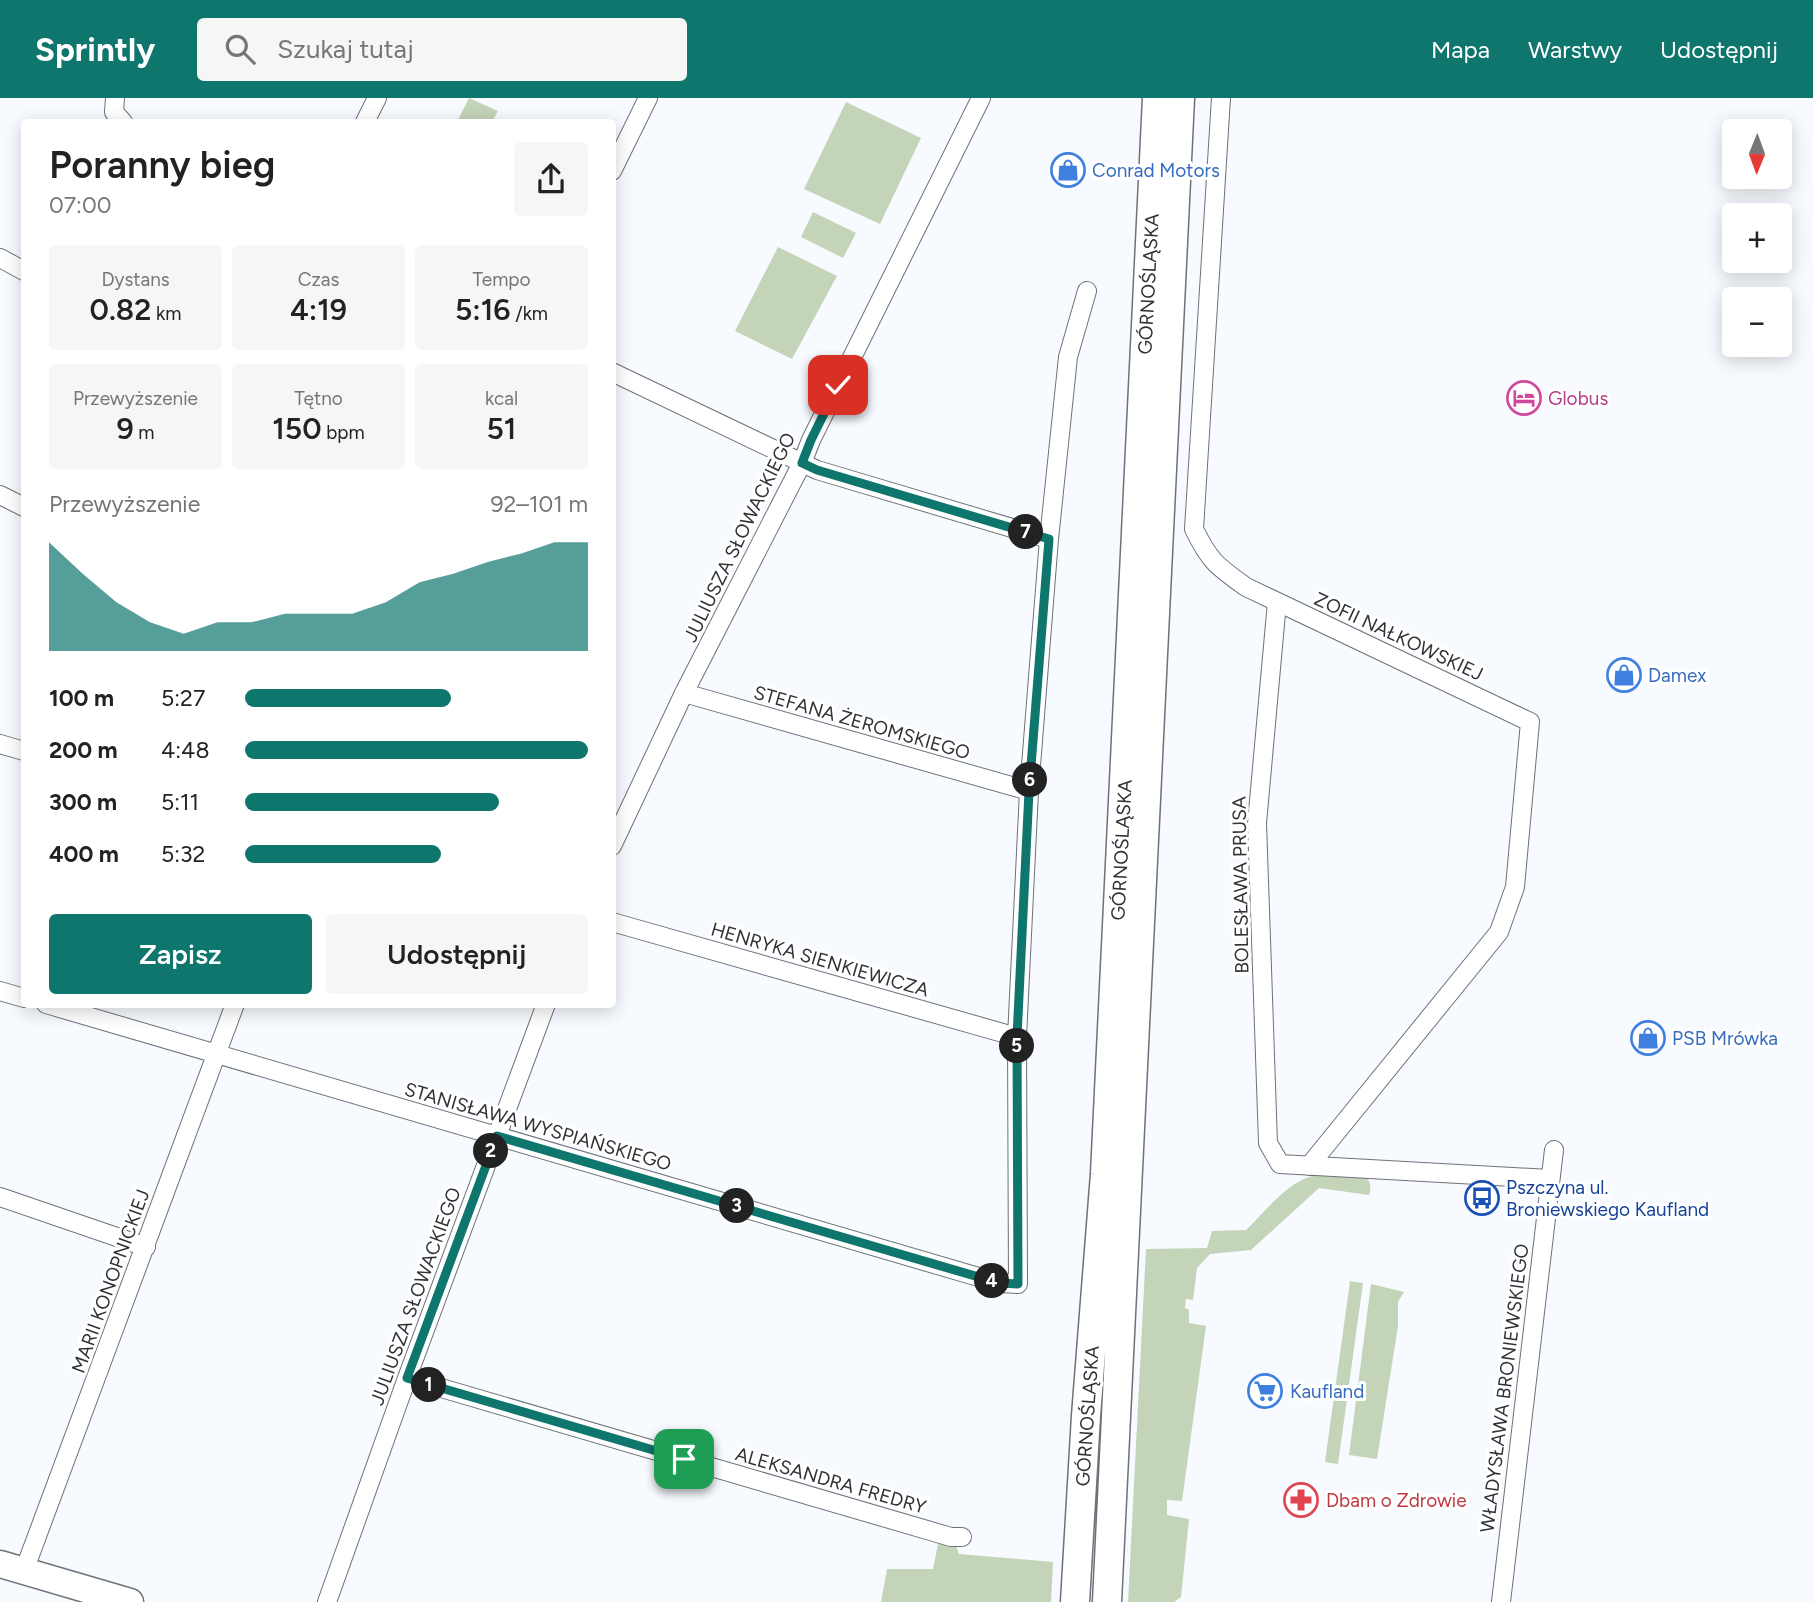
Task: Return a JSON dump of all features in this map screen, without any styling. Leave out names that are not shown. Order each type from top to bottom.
[{"type":"main road","name":"GÓRNOŚLĄSKA","points":[[1075,1602],[1105,1174],[1157,98]]},
{"type":"main road","name":"GÓRNOŚLĄSKA","points":[[1107,1602],[1180,98]]},
{"type":"main road","points":[[12,1568],[130,1602]]},
{"type":"street","points":[[366,119],[376,98]]},
{"type":"street","points":[[616,163],[648,98]]},
{"type":"street","name":"JULIUSZA SŁOWACKIEGO","points":[[616,838],[684,693],[802,463],[981,98]]},
{"type":"street","name":"ZOFII NAŁKOWSKIEJ","points":[[1221,98],[1194,529],[1214,565],[1246,587],[1530,722],[1515,887],[1499,932],[1309,1166]]},
{"type":"street","points":[[0,258],[21,269]]},
{"type":"street","points":[[1017,1037],[1029,791],[1049,539],[1068,358],[1087,291]]},
{"type":"street","points":[[616,374],[817,470],[1049,539]]},
{"type":"street","points":[[0,495],[21,506]]},
{"type":"street","name":"BOLESŁAWA PRUSA","points":[[1277,602],[1257,823],[1268,1143],[1280,1164],[1309,1166]]},
{"type":"street","name":"STEFANA ŻEROMSKIEGO","points":[[684,693],[1029,791]]},
{"type":"street","points":[[0,744],[21,750]]},
{"type":"street","name":"HENRYKA SIENKIEWICZA","points":[[616,923],[1017,1037]]},
{"type":"street","points":[[0,991],[21,997]]},
{"type":"street","name":"STANISŁAWA WYSPIAŃSKIEGO","points":[[60,1008],[999,1283],[1018,1284],[1017,1037]]},
{"type":"street","name":"MARII KONOPNICKIEJ","points":[[12,1568],[146,1247],[233,1008]]},
{"type":"street","name":"JULIUSZA SŁOWACKIEGO","points":[[327,1602],[545,1008]]},
{"type":"street","name":"WŁADYSŁAWA BRONIEWSKIEGO","points":[[1501,1602],[1554,1150]]},
{"type":"street","points":[[1309,1166],[1550,1178]]},
{"type":"street","points":[[0,1197],[146,1247]]},
{"type":"street","name":"ALEKSANDRA FREDRY","points":[[407,1378],[951,1537],[962,1537]]},
{"type":"green space","points":[[469,98],[498,111],[494,119],[458,119]]},
{"type":"green space","points":[[846,102],[921,138],[880,224],[804,189]]},
{"type":"green space","points":[[813,212],[856,233],[843,258],[801,237]]},
{"type":"green space","points":[[778,247],[837,276],[792,359],[735,331]]},
{"type":"green space","points":[[1332,1173],[1365,1174],[1368,1179],[1369,1195],[1319,1188],[1251,1250],[1210,1254],[1197,1268],[1193,1300],[1186,1299],[1185,1308],[1189,1310],[1189,1323],[1206,1326],[1182,1501],[1167,1500],[1167,1515],[1189,1519],[1181,1597],[1174,1602],[1128,1602],[1146,1249],[1207,1248],[1212,1231],[1246,1230],[1287,1189],[1306,1178]]},
{"type":"green space","points":[[1350,1281],[1363,1283],[1338,1464],[1325,1462]]},
{"type":"green space","points":[[1371,1284],[1404,1292],[1398,1302],[1398,1326],[1377,1459],[1349,1455]]},
{"type":"green space","points":[[939,1539],[956,1546],[959,1554],[1053,1562],[1051,1602],[881,1602],[887,1569],[933,1569]]},
{"type":"place","name":"Conrad Motors","points":[[1068,170]]},
{"type":"place","name":"Globus","points":[[1524,398]]},
{"type":"place","name":"Damex","points":[[1624,675]]},
{"type":"place","name":"PSB Mrówka","points":[[1648,1038]]},
{"type":"place","name":"Pszczyna ul. Broniewskiego Kaufland","points":[[1482,1198]]},
{"type":"place","name":"Kaufland","points":[[1265,1391]]},
{"type":"place","name":"Dbam o Zdrowie","points":[[1301,1500]]},
{"type":"route","points":[[684,1459],[407,1378],[497,1136],[999,1283],[1018,1284],[1017,1037],[1029,791],[1049,539],[817,470],[802,463],[838,385]]}]
